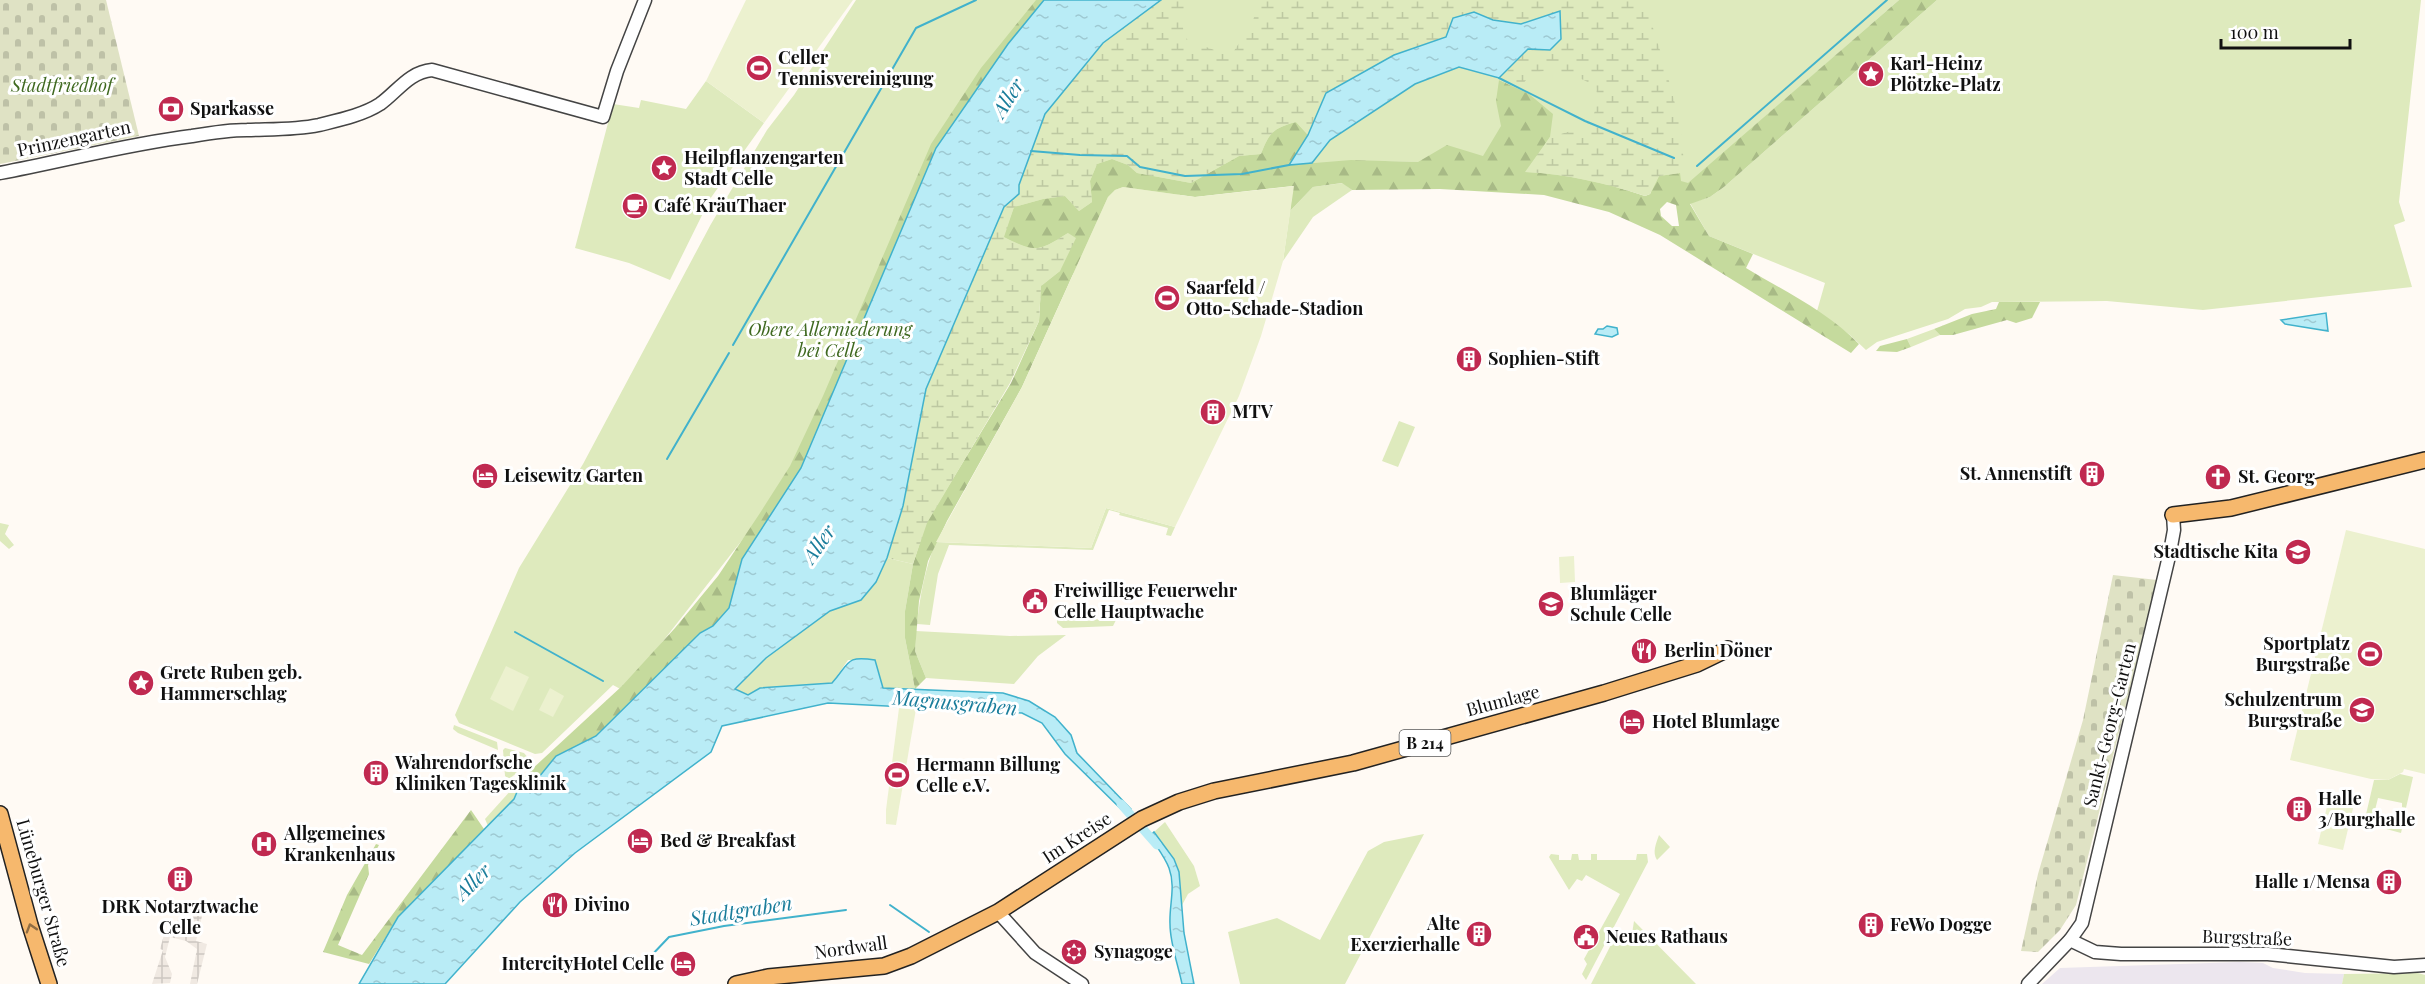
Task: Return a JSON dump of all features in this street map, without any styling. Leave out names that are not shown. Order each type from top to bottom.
[{"type":"main road","points":[[2173,514],[2231,508],[2425,460]]},
{"type":"main road","name":"Blumlage","points":[[1179,802],[1214,791],[1353,763],[1604,693],[1697,664],[1728,649]]},
{"type":"main road","name":"Im Kreise","points":[[998,912],[1138,822],[1179,802]]},
{"type":"main road","name":"Lüneburger Straße","points":[[0,814],[30,926],[50,984]]},
{"type":"main road","name":"Nordwall","points":[[736,984],[768,977],[884,966],[911,956],[998,912]]},
{"type":"street","name":"Prinzengarten","points":[[0,172],[155,141],[244,130],[282,130],[326,123],[378,105],[419,73],[432,70],[603,117],[617,71],[645,0]]},
{"type":"street","name":"Sankt-Georg-Garten","points":[[2028,984],[2070,940],[2082,923],[2170,552],[2174,530],[2173,514]]},
{"type":"street","points":[[998,912],[1035,954],[1082,984]]},
{"type":"street","name":"Burgstraße","points":[[2070,940],[2095,952],[2121,954],[2268,954],[2394,967],[2425,965]]},
{"type":"shaded area","points":[[190,908],[203,912],[196,941],[207,944],[197,984],[190,984],[197,949],[186,941],[170,937],[165,957],[172,974],[170,983],[152,984],[163,950],[160,949],[164,935],[167,936],[171,927]]},
{"type":"shaded area","points":[[2263,963],[2273,968],[2305,973],[2344,974],[2342,984],[2042,984],[2060,968]]},
{"type":"green space","name":"Stadtfriedhof","points":[[0,0],[106,0],[139,136],[0,164]]},
{"type":"green space","name":"Celler Tennisvereinigung","points":[[746,0],[853,0],[764,123],[706,81]]},
{"type":"green space","name":"Obere Allerniederung bei Celle","points":[[856,0],[1899,0],[1680,196],[1418,162],[1357,161],[1202,177],[775,498],[624,691],[613,685],[542,753],[535,754],[459,723],[455,715],[519,568],[583,464],[711,224],[767,130],[794,95]]},
{"type":"green space","points":[[1036,0],[1044,0],[1008,44],[801,468],[742,559],[729,608],[713,626],[700,633],[596,736],[556,756],[539,777],[530,771],[622,686],[675,628],[718,576],[760,513],[790,466],[823,396],[931,144],[981,68]]},
{"type":"green space","points":[[1161,0],[1189,0],[1183,24],[1188,41],[1228,52],[1234,51],[1250,27],[1255,13],[1255,0],[1644,0],[1678,116],[1683,160],[1680,173],[1659,176],[1650,194],[1645,196],[1586,180],[1525,172],[1550,137],[1582,128],[1592,120],[1598,101],[1596,87],[1582,79],[1556,71],[1539,72],[1530,76],[1519,89],[1499,80],[1528,49],[1550,50],[1560,12],[1521,24],[1493,20],[1474,12],[1453,18],[1446,37],[1394,55],[1326,93],[1308,135],[1296,122],[1277,129],[1270,136],[1261,154],[1239,156],[1191,183],[1137,173],[1128,165],[1112,159],[1097,164],[1090,181],[1092,202],[1079,211],[1065,196],[1014,207],[1004,237],[1030,248],[1043,247],[1068,233],[1076,238],[1060,271],[1041,286],[1039,321],[1010,383],[927,523],[913,564],[887,558],[903,505],[926,389],[1004,206],[1019,194],[1019,185],[1045,114],[1103,43]]},
{"type":"green space","points":[[1899,0],[1937,0],[1724,187],[1710,197],[1690,204],[1709,236],[1753,254],[1746,268],[1805,303],[1847,332],[1859,344],[1851,353],[1660,235],[1609,212],[1544,195],[1440,189],[1352,190],[1342,183],[1313,187],[1290,211],[1293,186],[1195,197],[1123,187],[1115,190],[1108,197],[1022,387],[947,521],[928,561],[919,601],[915,651],[926,678],[915,689],[905,638],[905,611],[913,564],[926,523],[1011,383],[1039,321],[1041,286],[1060,271],[1068,233],[1050,244],[1036,248],[1022,246],[1003,237],[1014,207],[1065,196],[1079,211],[1092,202],[1090,181],[1097,164],[1112,159],[1128,165],[1137,173],[1191,183],[1239,156],[1261,154],[1273,132],[1296,122],[1308,135],[1290,165],[1351,160],[1418,162],[1447,145],[1483,156],[1501,126],[1496,101],[1499,80],[1529,94],[1553,114],[1550,137],[1526,172],[1586,180],[1645,196],[1650,194],[1659,176],[1680,173],[1681,181],[1688,183]],"holes":[[[1667,202],[1676,205],[1679,226],[1672,226],[1661,216],[1660,209]]]},
{"type":"green space","points":[[1937,0],[2421,0],[2399,202],[2405,221],[2394,225],[2412,287],[2203,310],[2107,301],[1992,302],[1981,307],[1965,309],[1948,319],[1877,342],[1866,350],[1817,311],[1825,283],[1709,236],[1690,203],[1710,197],[1724,187]]},
{"type":"green space","name":"Heilpflanzengarten Stadt Celle","points":[[706,81],[764,123],[710,199],[670,280],[629,263],[575,248],[613,104],[639,108],[641,100],[686,109]]},
{"type":"green space","points":[[1343,183],[1352,190],[1313,217],[1283,261],[1290,211],[1313,187]]},
{"type":"green space","name":"Saarfeld / Otto-Schade-Stadion","points":[[1294,186],[1283,261],[1261,336],[1239,396],[1175,527],[1106,508],[1091,548],[936,542],[1022,387],[1108,197],[1115,190],[1123,187],[1195,197]]},
{"type":"green space","points":[[1999,302],[2040,302],[2032,318],[2016,323],[2007,320],[1953,335],[1940,335],[1934,329],[1972,314],[1996,309]]},
{"type":"green space","points":[[1934,329],[1940,335],[1911,347],[1907,339]]},
{"type":"green space","points":[[1907,339],[1911,347],[1897,352],[1876,351],[1880,346]]},
{"type":"green space","points":[[1399,421],[1415,427],[1398,467],[1382,461]]},
{"type":"green space","points":[[1106,508],[1175,527],[1171,536],[1166,535],[1168,528],[1119,515],[1120,513],[1109,510],[1093,550],[949,545],[938,574],[930,625],[917,624],[924,582],[936,542],[1091,548]]},
{"type":"green space","points":[[0,523],[9,525],[5,534],[14,545],[9,549],[0,541]]},
{"type":"green space","name":"Sportplatz Burgstraße","points":[[2346,530],[2425,549],[2425,774],[2404,769],[2403,772],[2388,780],[2371,779],[2290,760]]},
{"type":"green space","points":[[1574,556],[1575,582],[1560,583],[1559,557]]},
{"type":"green space","points":[[887,558],[913,564],[905,611],[905,638],[915,689],[882,688],[875,660],[848,660],[832,683],[760,688],[748,695],[735,690],[766,658],[830,611],[861,600],[876,582]]},
{"type":"green space","points":[[2113,575],[2157,580],[2076,905],[2060,930],[2038,952],[2021,951],[2038,874],[2083,720]]},
{"type":"green space","points":[[1057,618],[1116,620],[1113,626],[1063,628],[1057,623]]},
{"type":"green space","points":[[916,631],[1010,636],[1066,635],[1038,656],[1014,684],[926,678],[915,651]]},
{"type":"green space","points":[[506,666],[529,677],[513,711],[490,699]]},
{"type":"green space","points":[[550,688],[564,696],[553,717],[539,710]]},
{"type":"green space","name":"Hermann Billung Celle e.V.","points":[[899,708],[916,709],[896,825],[886,824],[886,810]]},
{"type":"green space","points":[[454,725],[497,742],[498,750],[458,733],[453,729]]},
{"type":"green space","points":[[505,748],[524,753],[529,759],[527,765],[509,779],[505,776],[503,750]]},
{"type":"green space","points":[[530,771],[539,777],[524,790],[520,789],[516,784]]},
{"type":"green space","points":[[2400,774],[2413,777],[2406,808],[2402,807],[2402,803],[2378,798],[2372,822],[2396,828],[2400,814],[2405,815],[2401,833],[2364,823],[2374,780],[2388,780]]},
{"type":"green space","points":[[513,788],[517,792],[514,799],[488,826],[485,819]]},
{"type":"green space","points":[[2330,794],[2355,800],[2343,850],[2318,844]]},
{"type":"green space","points":[[471,810],[484,829],[398,917],[369,964],[323,952],[347,895],[376,844],[379,845],[368,865],[369,874],[338,945],[362,955]]},
{"type":"green space","points":[[1165,822],[1194,866],[1200,886],[1188,894],[1181,907],[1176,866],[1154,832]]},
{"type":"green space","points":[[1424,834],[1345,984],[1240,984],[1228,932],[1277,918],[1320,940],[1368,851],[1384,842]]},
{"type":"green space","points":[[1659,835],[1670,847],[1657,860],[1655,851]]},
{"type":"green space","points":[[1551,854],[1559,855],[1559,860],[1571,860],[1572,854],[1578,854],[1579,860],[1591,860],[1591,854],[1597,854],[1597,860],[1636,860],[1637,854],[1647,854],[1648,862],[1586,980],[1582,974],[1587,964],[1584,959],[1620,894],[1586,875],[1582,881],[1577,879],[1569,890],[1549,857]]},
{"type":"green space","points":[[1634,921],[1696,984],[1591,984],[1618,931],[1632,934]]},
{"type":"green space","points":[[2418,973],[2425,975],[2425,984],[2342,984],[2344,974]]},
{"type":"water","name":"Aller","points":[[1044,0],[1161,0],[1103,43],[1045,114],[1019,185],[1019,194],[1004,207],[926,389],[903,506],[887,558],[876,582],[861,600],[830,611],[766,658],[735,689],[748,695],[760,688],[832,683],[849,662],[865,659],[875,660],[883,688],[1003,693],[1029,701],[1055,717],[1071,735],[1077,753],[1131,809],[1125,813],[1065,754],[1042,723],[1022,713],[828,703],[722,726],[711,752],[575,853],[520,902],[445,984],[359,984],[398,917],[514,799],[517,792],[539,777],[556,756],[596,736],[700,633],[713,626],[729,608],[742,559],[801,468],[936,148],[1008,44]]},
{"type":"water","points":[[1560,11],[1561,39],[1550,50],[1528,49],[1499,78],[1459,67],[1415,84],[1330,140],[1312,163],[1289,165],[1308,135],[1326,93],[1394,55],[1446,37],[1453,18],[1474,12],[1493,20],[1521,24]]},
{"type":"water","points":[[2326,313],[2328,331],[2285,324],[2281,320]]},
{"type":"water","points":[[1607,326],[1617,328],[1618,334],[1612,337],[1595,334],[1598,329]]},
{"type":"water","points":[[1154,832],[1174,859],[1179,872],[1184,933],[1194,984],[1182,984],[1170,932],[1171,875],[1165,860],[1150,836]]},
{"type":"waterway","points":[[733,345],[916,28],[976,0]]},
{"type":"waterway","points":[[1697,166],[1887,0]]},
{"type":"waterway","points":[[1499,78],[1585,121],[1674,158]]},
{"type":"waterway","points":[[1031,151],[1127,156],[1140,167],[1185,176],[1242,174],[1289,165]]},
{"type":"waterway","points":[[667,459],[729,353]]},
{"type":"waterway","points":[[515,632],[603,681]]},
{"type":"waterway","name":"Magnusgraben","points":[[1121,804],[1157,845]]},
{"type":"waterway","name":"Stadtgraben","points":[[890,905],[929,932]]},
{"type":"waterway","name":"Stadtgraben","points":[[649,958],[669,937],[724,926],[846,910]]},
{"type":"place","name":"Celler Tennisvereinigung","points":[[759,68]]},
{"type":"place","name":"Karl-Heinz Plötzke-Platz","points":[[1871,74]]},
{"type":"place","name":"Sparkasse","points":[[171,109]]},
{"type":"place","name":"Heilpflanzengarten Stadt Celle","points":[[664,168]]},
{"type":"place","name":"Café KräuThaer","points":[[635,206]]},
{"type":"place","name":"Saarfeld / Otto-Schade-Stadion","points":[[1167,298]]},
{"type":"place","name":"Sophien-Stift","points":[[1469,359]]},
{"type":"place","name":"MTV","points":[[1213,412]]},
{"type":"place","name":"St. Annenstift","points":[[2092,474]]},
{"type":"place","name":"Leisewitz Garten","points":[[485,476]]},
{"type":"place","name":"St. Georg","points":[[2218,477]]},
{"type":"place","name":"Stadtische Kita","points":[[2298,552]]},
{"type":"place","name":"Freiwillige Feuerwehr Celle Hauptwache","points":[[1035,601]]},
{"type":"place","name":"Blumläger Schule Celle","points":[[1551,604]]},
{"type":"place","name":"Berlin Döner","points":[[1644,651]]},
{"type":"place","name":"Sportplatz Burgstraße","points":[[2370,654]]},
{"type":"place","name":"Grete Ruben geb. Hammerschlag","points":[[141,683]]},
{"type":"place","name":"Schulzentrum Burgstraße","points":[[2362,710]]},
{"type":"place","name":"Hotel Blumlage","points":[[1632,722]]},
{"type":"place","name":"Wahrendorfsche Kliniken Tagesklinik","points":[[376,773]]},
{"type":"place","name":"Hermann Billung Celle e.V.","points":[[897,775]]},
{"type":"place","name":"Halle 3/Burghalle","points":[[2299,809]]},
{"type":"place","name":"Bed & Breakfast","points":[[640,841]]},
{"type":"place","name":"Allgemeines Krankenhaus","points":[[264,844]]},
{"type":"place","name":"DRK Notarztwache Celle","points":[[180,879]]},
{"type":"place","name":"Halle 1/Mensa","points":[[2389,882]]},
{"type":"place","name":"Divino","points":[[555,905]]},
{"type":"place","name":"FeWo Dogge","points":[[1871,925]]},
{"type":"place","name":"Alte Exerzierhalle","points":[[1479,934]]},
{"type":"place","name":"Neues Rathaus","points":[[1586,937]]},
{"type":"place","name":"Synagoge","points":[[1074,952]]},
{"type":"place","name":"IntercityHotel Celle","points":[[683,964]]}]
